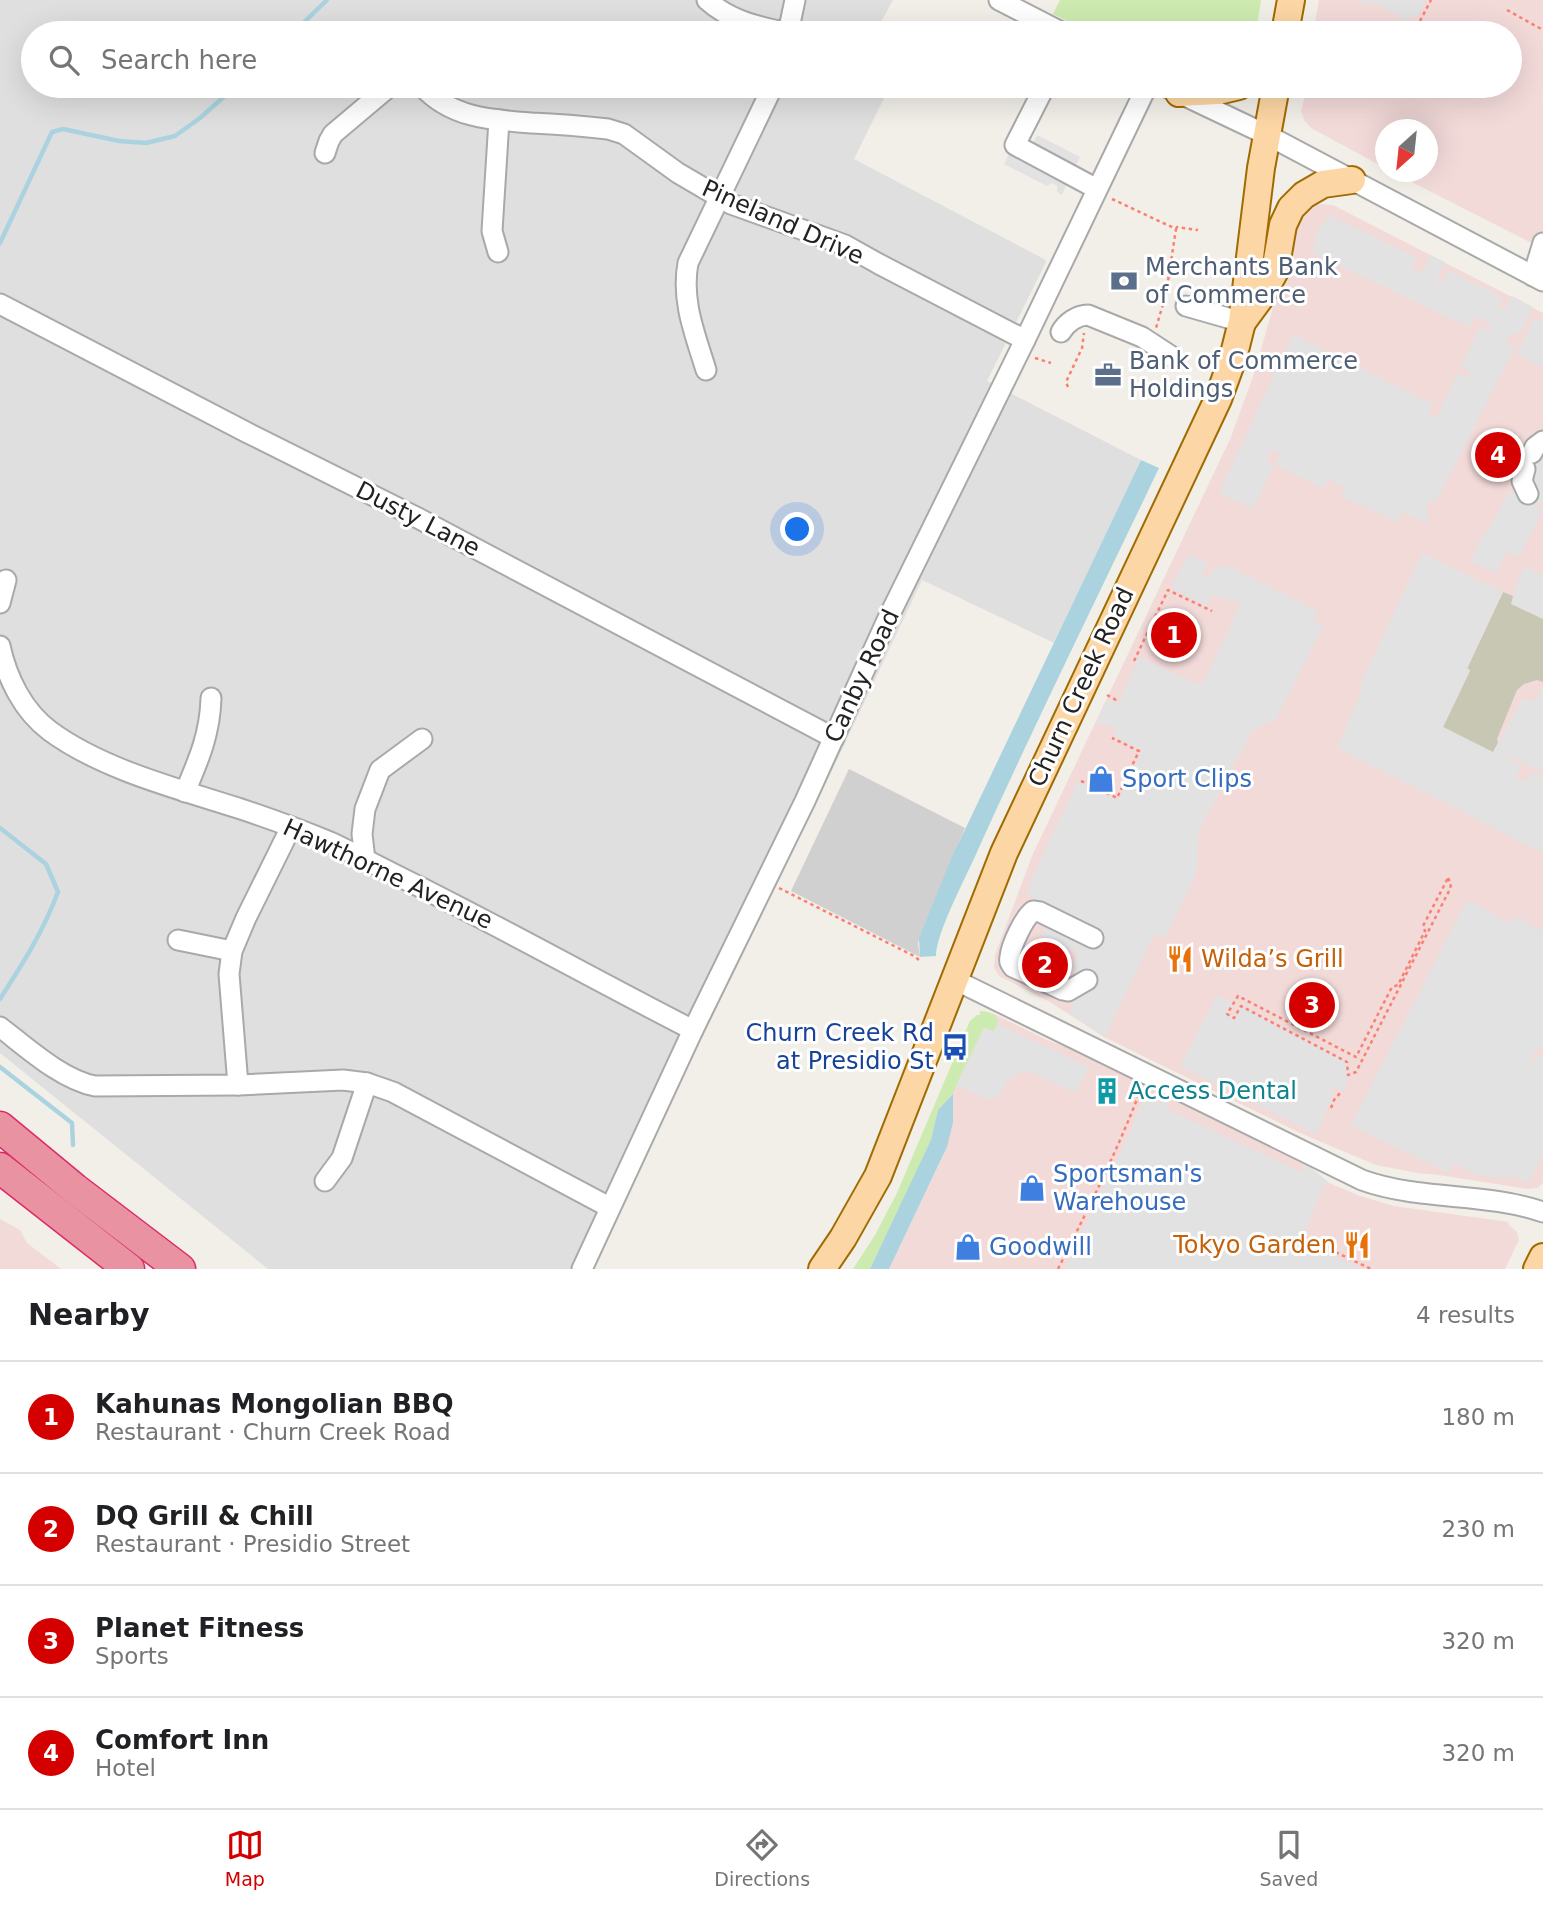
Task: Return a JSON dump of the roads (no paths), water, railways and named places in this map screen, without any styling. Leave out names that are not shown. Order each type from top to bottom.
[{"type":"highway","points":[[0,1127],[75,1189],[180,1269]]},
{"type":"highway","points":[[0,1168],[129,1269]]},
{"type":"highway","points":[[0,1193],[102,1269]]},
{"type":"main road","name":"Churn Creek Road","points":[[822,1269],[878,1176],[1004,853],[1217,399],[1233,358],[1241,322],[1261,168],[1274,98]]},
{"type":"main road","points":[[1241,322],[1260,298],[1275,271],[1283,225],[1291,208],[1304,195],[1323,184],[1352,180]]},
{"type":"main road","points":[[1537,1269],[1543,1257]]},
{"type":"street","points":[[707,0],[740,21]]},
{"type":"street","points":[[791,21],[795,0]]},
{"type":"street","points":[[999,0],[1040,21]]},
{"type":"street","points":[[326,153],[333,134],[376,98]]},
{"type":"street","name":"Pineland Drive","points":[[436,98],[450,108],[481,118],[615,130],[719,198],[845,245],[1025,340]]},
{"type":"street","points":[[706,370],[688,313],[688,262],[767,98]]},
{"type":"street","points":[[1039,98],[1014,145],[1104,194]]},
{"type":"street","name":"Canby Road","points":[[582,1269],[894,606],[1025,340],[1104,194],[1142,98]]},
{"type":"street","points":[[1188,98],[1267,135],[1538,278],[1543,243]]},
{"type":"street","points":[[498,253],[492,231],[499,120]]},
{"type":"street","name":"Dusty Lane","points":[[0,304],[416,517],[834,738]]},
{"type":"street","points":[[1181,305],[1241,322]]},
{"type":"street","points":[[1061,332],[1073,320],[1082,315],[1088,316],[1142,337],[1171,356]]},
{"type":"street","points":[[1528,494],[1522,481],[1533,454]]},
{"type":"street","points":[[0,603],[6,580]]},
{"type":"street","name":"Hawthorne Avenue","points":[[0,646],[16,691],[48,730],[103,760],[185,792],[332,843],[463,908],[693,1030]]},
{"type":"street","points":[[185,792],[206,738],[211,698]]},
{"type":"street","points":[[365,860],[362,834],[365,808],[380,770],[422,739]]},
{"type":"street","points":[[238,1085],[229,974],[232,951],[291,827]]},
{"type":"street","points":[[1087,980],[1068,991],[1063,990],[1013,967],[1009,955],[1028,915],[1033,911],[1093,938]]},
{"type":"street","points":[[178,940],[232,951]]},
{"type":"street","points":[[955,980],[1363,1180],[1391,1189],[1517,1205],[1543,1212]]},
{"type":"street","points":[[0,1027],[60,1072],[89,1085],[238,1085],[343,1080],[367,1083],[393,1092],[609,1207]]},
{"type":"street","points":[[325,1181],[345,1149],[367,1083]]},
{"type":"water","points":[[1141,460],[1159,468],[953,904],[941,933],[936,956],[920,957],[919,938],[951,859]]},
{"type":"water","points":[[953,1094],[953,1123],[947,1147],[889,1269],[870,1269],[931,1140],[938,1110]]},
{"type":"waterway","points":[[305,21],[327,0]]},
{"type":"waterway","points":[[0,243],[52,132],[63,129],[119,141],[146,143],[175,136],[222,98]]},
{"type":"waterway","points":[[0,828],[46,864],[58,892],[25,960],[0,999]]},
{"type":"waterway","points":[[0,1067],[72,1123],[73,1145]]},
{"type":"place","name":"Merchants Bank of Commerce","points":[[1124,281]]},
{"type":"place","name":"Bank of Commerce Holdings","points":[[1108,375]]},
{"type":"place","name":"Comfort Inn","points":[[1498,455]]},
{"type":"place","name":"Kahunas Mongolian BBQ","points":[[1174,635]]},
{"type":"place","name":"Sport Clips","points":[[1101,779]]},
{"type":"place","name":"Wilda’s Grill","points":[[1180,959]]},
{"type":"place","name":"DQ Grill & Chill","points":[[1045,965]]},
{"type":"place","name":"Planet Fitness","points":[[1312,1005]]},
{"type":"place","name":"Churn Creek Rd at Presidio St","points":[[955,1047]]},
{"type":"place","name":"Access Dental","points":[[1107,1091]]},
{"type":"place","name":"Sportsman's Warehouse","points":[[1032,1188]]},
{"type":"place","name":"Tokyo Garden","points":[[1357,1245]]},
{"type":"place","name":"Goodwill","points":[[968,1247]]}]
